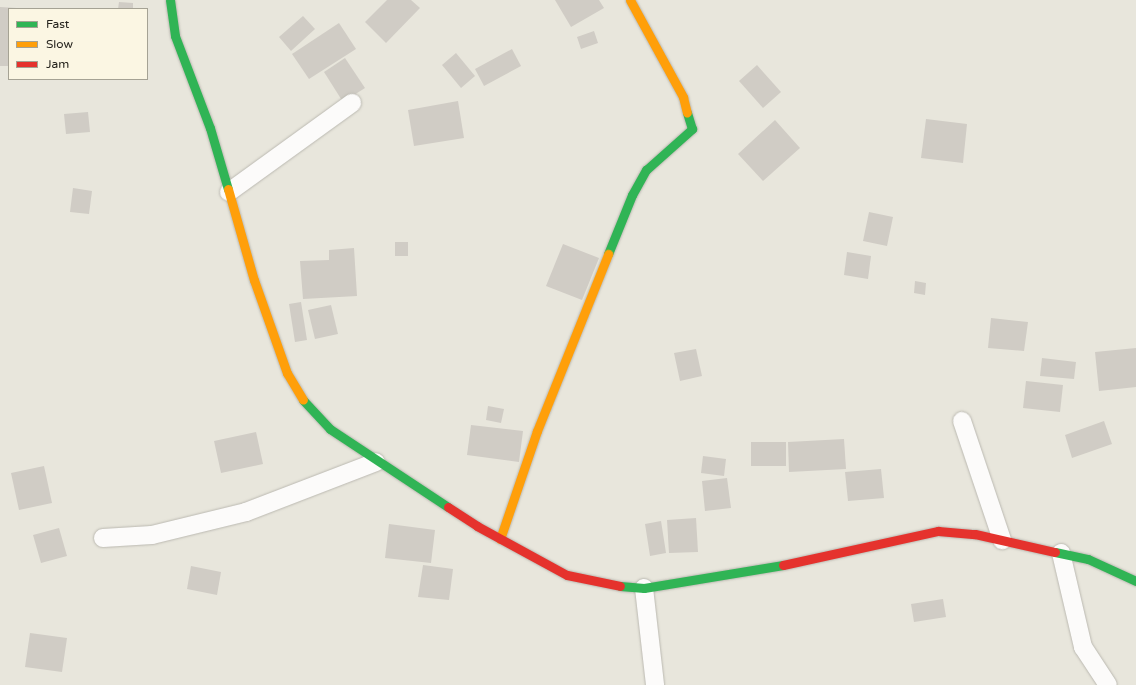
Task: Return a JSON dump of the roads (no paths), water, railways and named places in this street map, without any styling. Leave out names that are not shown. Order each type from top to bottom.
[{"type":"street","points":[[170,0],[175,36],[210,128],[254,280],[287,373],[307,407],[330,429],[376,462],[500,539],[567,576],[613,586],[644,588],[714,578],[827,557],[938,531],[975,534],[1088,559],[1136,581]]},
{"type":"street","points":[[500,539],[537,431],[632,195],[646,170],[692,129],[683,97],[630,0]]},
{"type":"street","points":[[229,192],[352,103]]},
{"type":"street","points":[[962,421],[1002,540]]},
{"type":"street","points":[[103,538],[152,535],[246,512],[376,462]]},
{"type":"street","points":[[1060,553],[1083,648],[1108,685]]},
{"type":"street","points":[[644,588],[655,685]]}]
